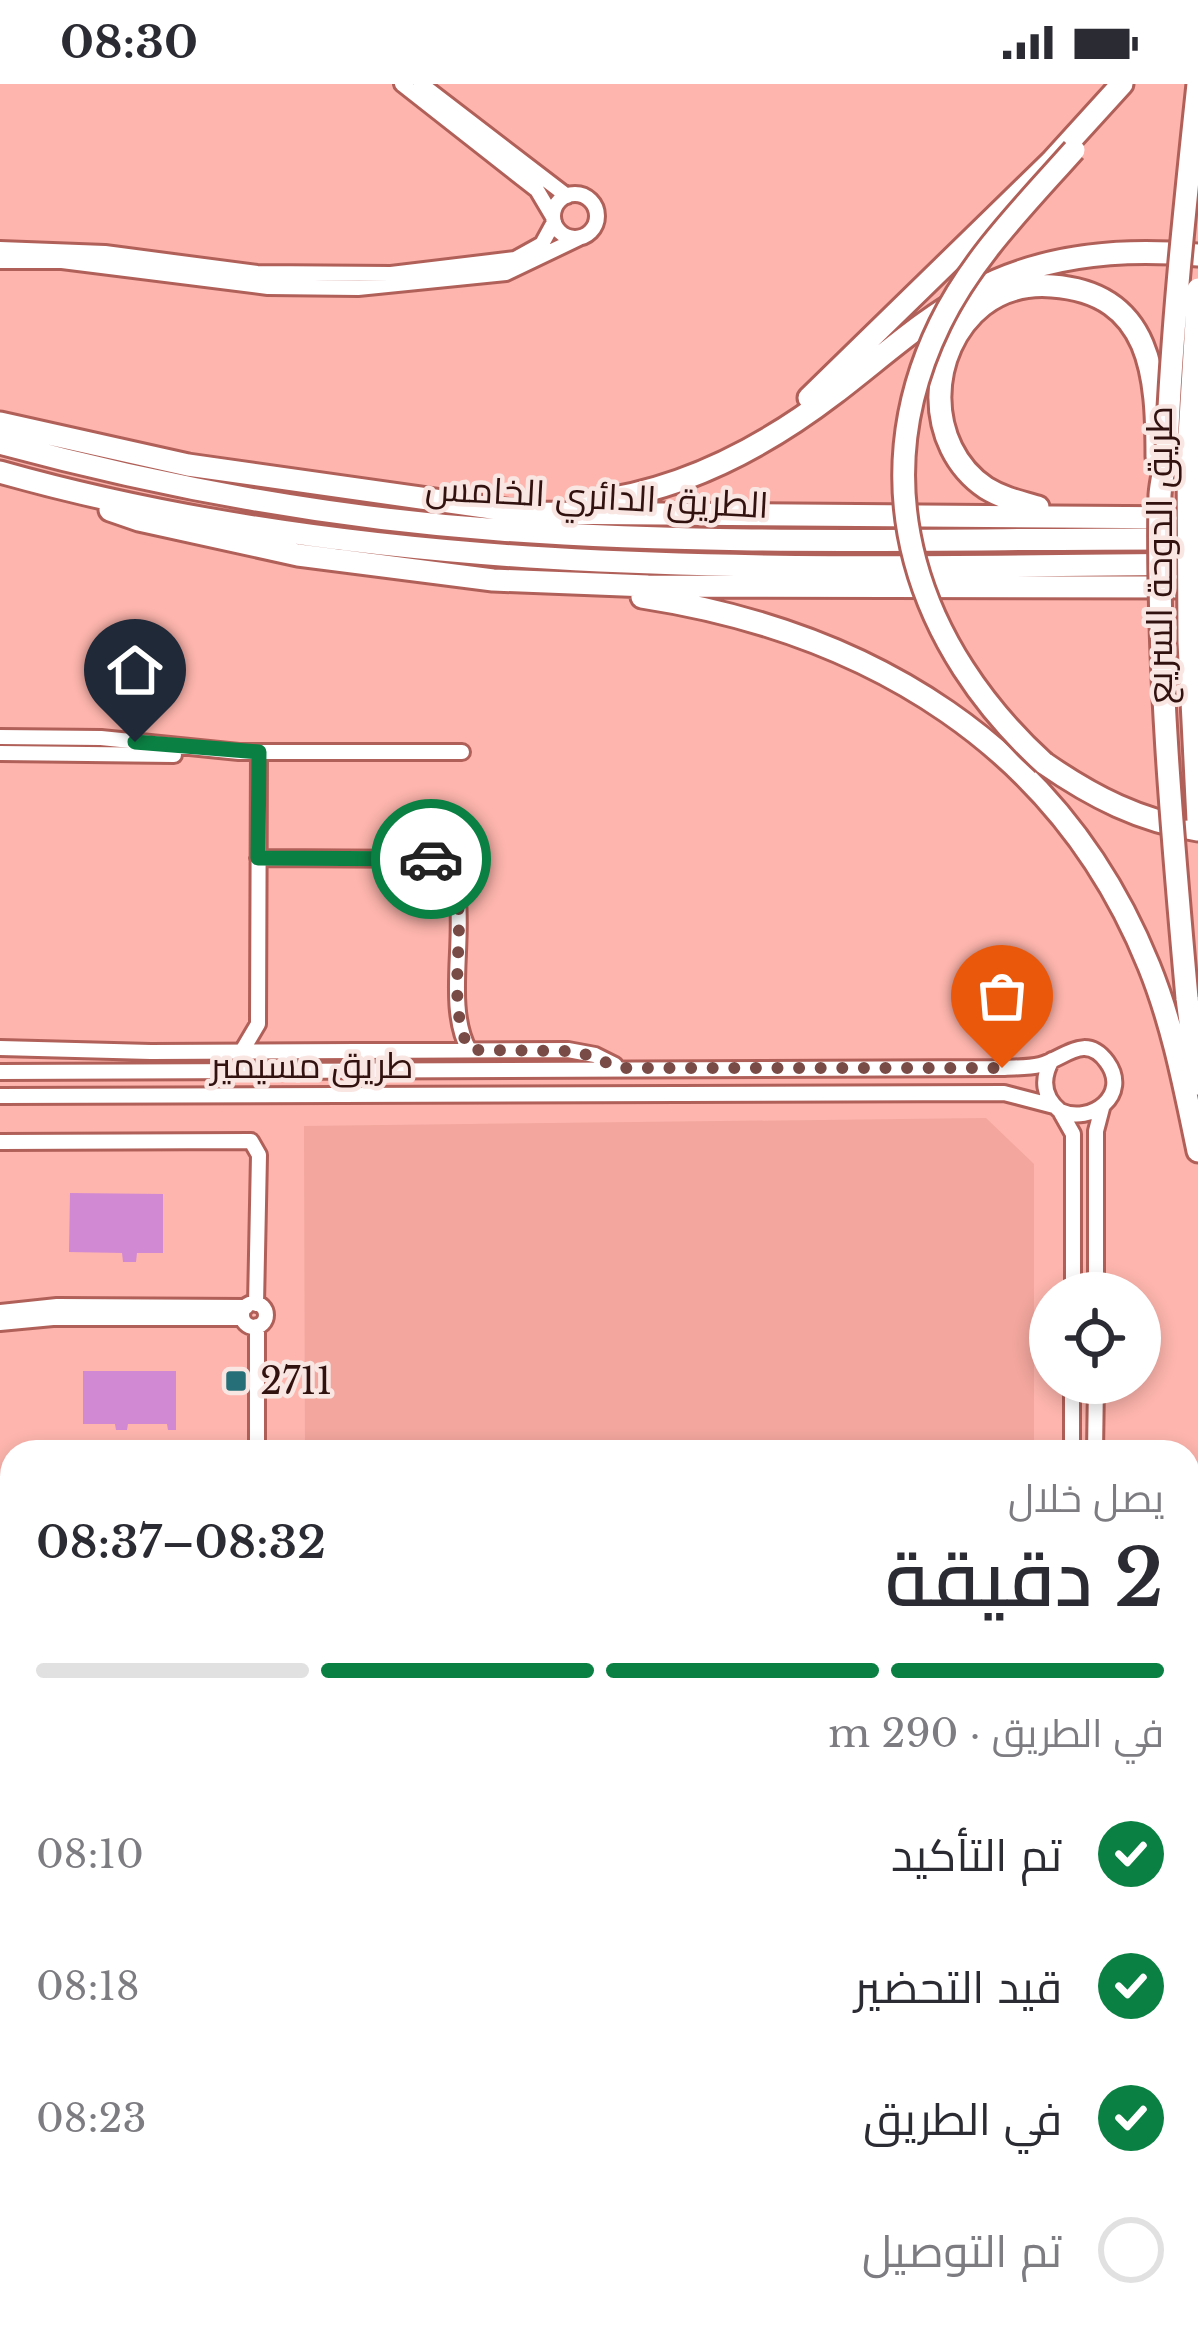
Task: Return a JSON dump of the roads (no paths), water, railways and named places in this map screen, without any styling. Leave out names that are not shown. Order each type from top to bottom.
[{"type":"highway","points":[[1126,84],[993,243],[955,297],[925,362],[906,451],[907,512],[929,608],[972,686],[1013,735],[1045,764],[1096,797],[1160,824],[1198,830]]},
{"type":"highway","points":[[716,466],[800,405],[1126,84]]},
{"type":"highway","points":[[1160,488],[1198,84]]},
{"type":"highway","points":[[451,502],[529,505],[608,500],[668,485],[778,434],[935,316],[989,285],[1030,268],[1088,255],[1198,255]]},
{"type":"highway","points":[[1144,518],[1046,509],[1006,498],[971,475],[946,436],[938,395],[944,364],[956,338],[986,303],[1013,290],[1041,285],[1102,299],[1138,334],[1154,374],[1171,820],[1198,1084]]},
{"type":"highway","name":"طريق الدوحة السريع","points":[[1198,290],[1188,452],[1189,642],[1198,820]]},
{"type":"highway","points":[[0,423],[188,465],[526,513],[1198,518]]},
{"type":"highway","name":"الطريق الدائري الخامس","points":[[0,443],[290,506],[496,530],[649,538],[1198,539]]},
{"type":"highway","name":"الطريق الدائري الخامس","points":[[0,472],[54,488],[302,534],[495,556],[647,565],[1198,564]]},
{"type":"highway","points":[[54,488],[139,520],[298,555],[447,576],[547,583],[840,588],[1198,587]]},
{"type":"highway","points":[[547,583],[670,601],[753,620],[834,647],[890,675],[954,716],[1024,776],[1076,836],[1148,962],[1172,1032],[1198,1151]]},
{"type":"street","points":[[402,84],[538,190],[564,235],[579,238]]},
{"type":"street","points":[[0,261],[62,261],[268,287],[358,288],[506,273],[594,228],[597,212],[587,197],[566,196],[421,84]]},
{"type":"street","points":[[0,250],[106,253],[257,273],[369,275],[460,268],[515,259],[542,244],[558,202],[566,196]]},
{"type":"street","points":[[0,737],[101,738],[239,752],[462,752]]},
{"type":"street","points":[[0,753],[239,752]]},
{"type":"street","points":[[242,1051],[258,1024],[259,752]]},
{"type":"street","points":[[258,858],[442,859],[456,882],[458,1027],[470,1050]]},
{"type":"street","points":[[258,1024],[278,1051]]},
{"type":"street","points":[[444,1050],[458,1027]]},
{"type":"street","points":[[0,1048],[577,1051],[620,1068]]},
{"type":"street","points":[[1072,1272],[1073,1134],[1045,1088],[1052,1060],[1072,1048],[1104,1058],[1114,1078],[1096,1131],[1096,1272]]},
{"type":"street","points":[[286,1070],[321,1051]]},
{"type":"street","points":[[151,1052],[194,1070]]},
{"type":"street","name":"طريق مسيمير","points":[[0,1072],[1002,1068],[1040,1066],[1052,1060]]},
{"type":"street","name":"طريق مسيمير","points":[[0,1096],[1004,1094],[1057,1109]]},
{"type":"street","points":[[1057,1109],[1082,1117],[1102,1108]]},
{"type":"street","points":[[0,1142],[251,1141],[260,1155],[248,1309]]},
{"type":"street","points":[[0,1318],[57,1306],[248,1309],[266,1315],[257,1326],[256,1440]]},
{"type":"street","points":[[1072,1404],[1072,1440]]},
{"type":"street","points":[[1096,1404],[1096,1440]]},
{"type":"place","name":"2711","points":[[236,1381]]}]
